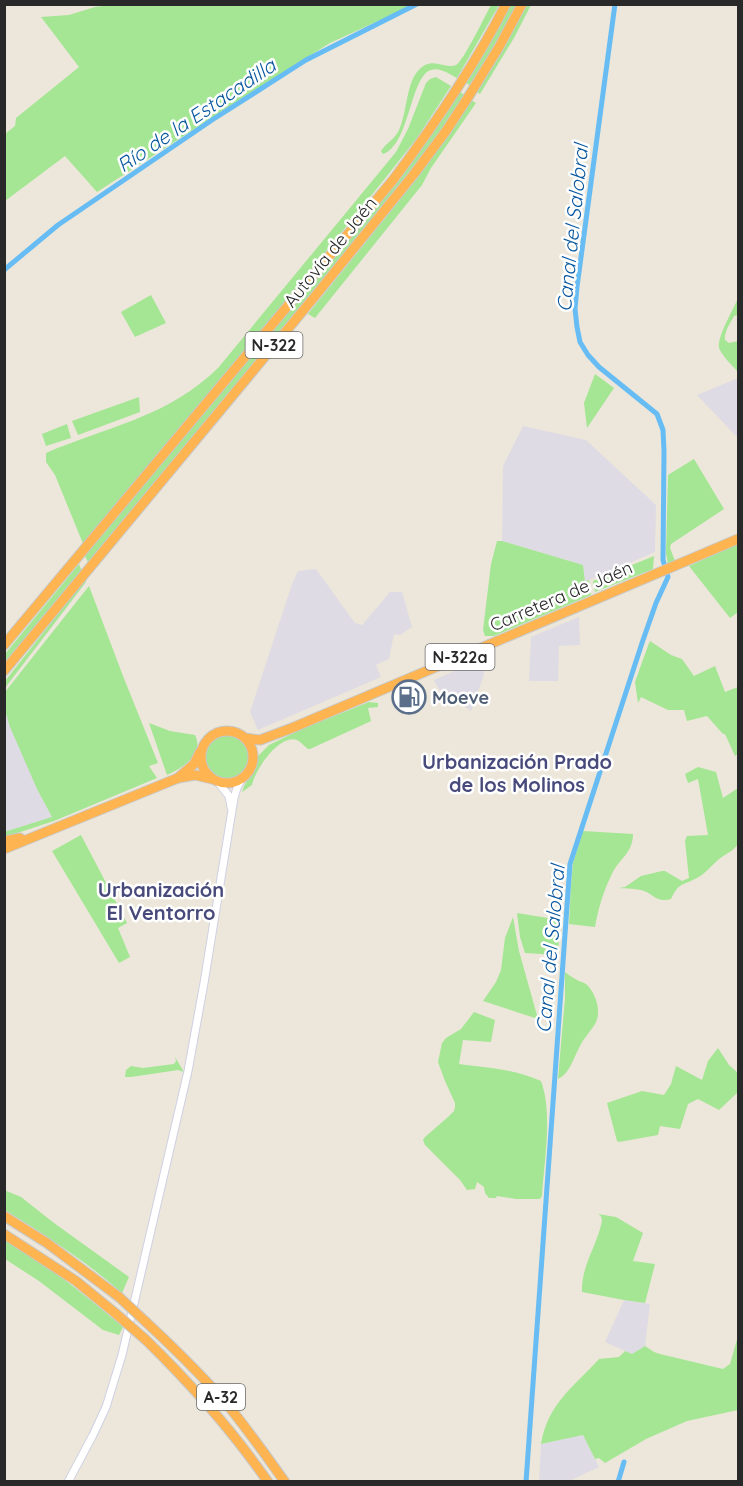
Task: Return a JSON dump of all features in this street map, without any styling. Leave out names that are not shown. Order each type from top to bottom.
[{"type":"highway","name":"Autovía de Jaén","points":[[5,645],[393,180],[460,86],[506,4]]},
{"type":"highway","name":"Autovía de Jaén","points":[[4,671],[414,174],[467,99],[522,4]]},
{"type":"highway","name":"Carretera de Jaén","points":[[245,738],[264,739],[738,539]]},
{"type":"highway","name":"N-322a","points":[[178,778],[194,764],[207,739],[217,732],[234,732],[245,738]]},
{"type":"highway","points":[[245,738],[251,748],[253,762]]},
{"type":"highway","points":[[242,778],[250,769],[255,751],[264,739]]},
{"type":"highway","points":[[201,750],[200,762],[203,769],[214,780]]},
{"type":"highway","name":"N-322a","points":[[4,849],[178,778],[195,775],[234,783],[242,778]]},
{"type":"highway","points":[[4,842],[60,826]]},
{"type":"highway","name":"A-32","points":[[4,1216],[47,1243],[119,1297],[146,1322],[221,1398],[285,1482]]},
{"type":"highway","name":"A-32","points":[[4,1234],[76,1281],[146,1340],[220,1418],[268,1482]]},
{"type":"street","points":[[68,1482],[106,1407],[122,1355],[188,1071],[232,812],[237,788],[242,778]]},
{"type":"street","points":[[214,780],[229,796],[232,812]]},
{"type":"shaded area","points":[[738,378],[738,438],[697,395]]},
{"type":"shaded area","points":[[523,426],[586,440],[656,505],[655,552],[585,582],[583,565],[502,541],[503,466]]},
{"type":"shaded area","points":[[316,569],[355,623],[362,625],[390,592],[402,592],[412,627],[400,635],[394,634],[389,659],[376,665],[381,677],[258,730],[250,712],[292,584],[298,571]]},
{"type":"shaded area","points":[[579,617],[580,645],[559,646],[558,681],[529,681],[531,637]]},
{"type":"shaded area","points":[[482,659],[484,675],[471,711],[439,689],[434,680]]},
{"type":"shaded area","points":[[4,703],[37,789],[52,817],[5,832]]},
{"type":"shaded area","points":[[624,1300],[650,1304],[645,1346],[632,1354],[605,1342]]},
{"type":"shaded area","points":[[583,1435],[599,1467],[569,1481],[539,1482],[541,1444]]},
{"type":"green space","points":[[111,5],[413,5],[330,43],[97,192],[65,156],[5,201],[5,134],[15,126],[16,118],[79,67],[41,17],[69,15]]},
{"type":"green space","points":[[491,5],[499,5],[457,78],[438,69],[431,70],[424,75],[418,84],[399,138],[392,148],[383,154],[381,151],[399,130],[413,78],[417,72],[427,64],[456,65],[469,47]]},
{"type":"green space","points":[[509,5],[518,5],[472,87],[465,82]]},
{"type":"green space","points":[[526,5],[531,5],[480,94],[477,92]]},
{"type":"green space","points":[[436,77],[451,86],[417,138],[84,546],[55,475],[46,462],[46,453],[160,409],[190,391],[218,368],[396,152],[408,129],[426,83]]},
{"type":"green space","points":[[459,91],[466,96],[397,191],[89,564],[85,556],[261,343]]},
{"type":"green space","points":[[471,100],[476,103],[431,168],[422,185],[315,318],[308,314],[415,181]]},
{"type":"green space","points":[[151,295],[166,323],[135,337],[121,312]]},
{"type":"green space","points":[[738,298],[738,315],[734,316],[725,340],[729,343],[738,341],[738,372],[724,356],[719,346],[722,332]]},
{"type":"green space","points":[[595,374],[614,388],[587,428],[584,403]]},
{"type":"green space","points":[[139,397],[140,412],[78,435],[72,421]]},
{"type":"green space","points":[[67,424],[71,438],[46,446],[42,434]]},
{"type":"green space","points":[[694,459],[724,509],[671,544],[670,548],[675,561],[668,565],[666,553],[668,475]]},
{"type":"green space","points":[[497,541],[583,565],[585,582],[589,580],[591,595],[494,636],[485,636],[483,630],[491,564]]},
{"type":"green space","points":[[738,544],[738,612],[730,618],[689,566]]},
{"type":"green space","points":[[654,556],[653,569],[595,592],[593,581]]},
{"type":"green space","points":[[79,564],[82,572],[5,667],[5,654]]},
{"type":"green space","points":[[85,580],[86,582],[5,688],[5,681]]},
{"type":"green space","points":[[89,586],[158,763],[149,766],[157,778],[54,821],[5,837],[4,832],[52,817],[10,727],[5,710],[5,692]]},
{"type":"green space","points":[[650,641],[671,655],[682,659],[694,676],[715,666],[725,692],[738,687],[738,754],[735,756],[725,734],[707,716],[687,721],[684,710],[668,710],[641,697],[638,703],[635,682]]},
{"type":"green space","points":[[369,702],[378,703],[378,707],[368,708],[371,721],[369,722],[310,749],[297,740],[283,742],[263,763],[252,785],[242,792],[258,756],[269,745]]},
{"type":"green space","points":[[149,723],[170,731],[195,735],[197,748],[190,760],[167,775]]},
{"type":"green space","points":[[227,734],[243,741],[250,757],[243,773],[227,780],[211,773],[204,757],[211,741]]},
{"type":"green space","points":[[698,767],[716,772],[723,798],[738,788],[738,844],[706,872],[681,885],[671,899],[662,900],[641,890],[619,888],[625,887],[641,876],[662,871],[682,881],[689,878],[685,841],[687,836],[708,835],[698,779],[688,783],[685,774]]},
{"type":"green space","points":[[583,831],[633,834],[631,847],[614,870],[606,888],[595,927],[569,924],[573,863]]},
{"type":"green space","points":[[81,835],[127,923],[118,928],[130,957],[119,963],[52,851]]},
{"type":"green space","points":[[517,913],[560,920],[558,955],[525,953]]},
{"type":"green space","points":[[513,917],[519,951],[538,1019],[483,1001],[501,970],[505,938]]},
{"type":"green space","points":[[565,972],[590,988],[597,1003],[598,1014],[595,1024],[568,1069],[558,1079],[565,998]]},
{"type":"green space","points":[[474,1012],[495,1020],[491,1042],[463,1040],[459,1064],[510,1071],[541,1081],[545,1094],[547,1122],[546,1153],[540,1199],[497,1196],[489,1198],[484,1187],[477,1182],[475,1189],[467,1190],[425,1145],[423,1140],[454,1111],[455,1107],[438,1062],[442,1043],[461,1029]]},
{"type":"green space","points":[[718,1048],[729,1065],[738,1073],[738,1092],[719,1110],[698,1099],[688,1104],[680,1129],[660,1126],[658,1135],[617,1141],[607,1103],[642,1091],[664,1095],[671,1084],[676,1066],[702,1080],[708,1061]]},
{"type":"green space","points":[[175,1057],[184,1072],[178,1070],[125,1077],[126,1070],[131,1066],[143,1068],[174,1064]]},
{"type":"green space","points":[[4,1190],[21,1197],[129,1277],[122,1293],[80,1259],[5,1210]]},
{"type":"green space","points":[[598,1214],[616,1217],[643,1233],[633,1261],[655,1264],[645,1303],[582,1292],[584,1273],[602,1221]]},
{"type":"green space","points":[[5,1240],[51,1270],[109,1315],[123,1327],[119,1335],[103,1330],[39,1281],[5,1259]]},
{"type":"green space","points":[[738,1336],[738,1410],[687,1421],[646,1439],[605,1463],[599,1458],[595,1459],[583,1435],[541,1444],[544,1430],[556,1407],[599,1359],[619,1357],[625,1351],[632,1354],[645,1346],[660,1354],[723,1369],[730,1364]]},
{"type":"waterway","name":"Río de la Estacadilla","points":[[4,270],[58,225],[212,120],[306,60],[417,4]]},
{"type":"waterway","name":"Canal del Salobral","points":[[526,1482],[570,864],[642,643],[668,577],[663,560],[663,430],[657,414],[599,367],[588,355],[580,342],[575,309],[615,4]]},
{"type":"waterway","points":[[618,1482],[624,1462]]},
{"type":"place","name":"Moeve","points":[[409,697]]},
{"type":"district","name":"Urbanización Prado de los Molinos","points":[[517,772]]},
{"type":"district","name":"Urbanización El Ventorro","points":[[161,900]]}]
